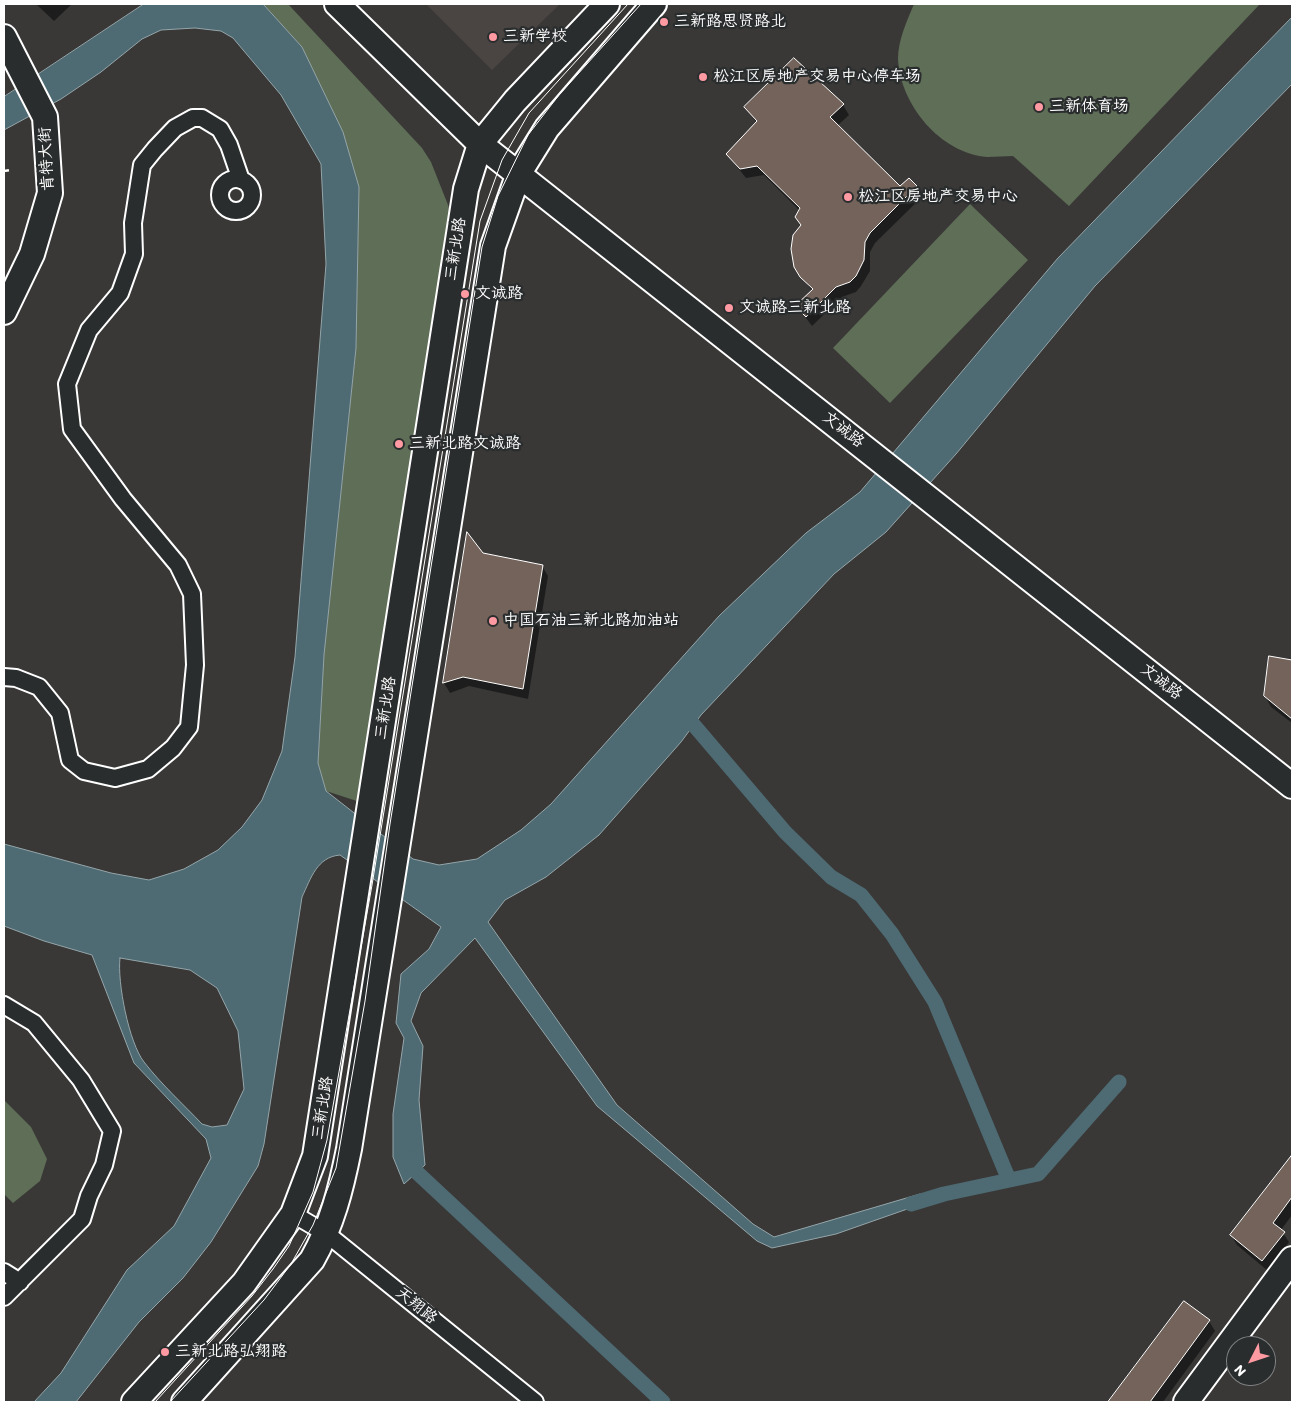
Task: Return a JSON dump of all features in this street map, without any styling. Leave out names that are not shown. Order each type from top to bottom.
[{"type":"main road","name":"文诚路","points":[[337,4],[480,144],[520,173],[1292,786]]},
{"type":"main road","name":"三新北路","points":[[134,1402],[244,1283],[293,1214],[315,1156],[466,188],[480,144],[515,101],[607,4]]},
{"type":"main road","name":"三新北路","points":[[184,1402],[312,1260],[327,1234],[337,1204],[350,1149],[494,246],[520,173],[547,128],[654,4]]},
{"type":"main road","name":"肯特大街","points":[[4,37],[45,117],[50,193],[32,254],[4,312]]},
{"type":"main road","points":[[1186,1402],[1292,1259]]},
{"type":"street","points":[[4,677],[16,678],[39,687],[60,713],[70,760],[84,771],[115,778],[148,769],[173,748],[189,727],[195,665],[192,594],[178,565],[123,499],[72,429],[67,384],[89,330],[120,293],[134,254],[133,223],[142,165],[175,128],[193,118],[202,118],[220,129],[230,145],[241,180]]},
{"type":"street","points":[[4,1005],[34,1023],[81,1080],[112,1131],[104,1166],[89,1196],[82,1219],[4,1297]]},
{"type":"street","name":"天翔路","points":[[293,1214],[327,1234],[535,1402]]},
{"type":"street","points":[[4,1272],[20,1282]]},
{"type":"path","points":[[4,171],[11,170]]},
{"type":"shaded area","name":"三新学校","points":[[426,4],[560,4],[492,70]]},
{"type":"green space","points":[[263,4],[288,4],[422,148],[431,162],[450,210],[366,804],[326,791],[318,763],[324,655],[356,348],[359,187],[302,47]]},
{"type":"green space","name":"三新体育场","points":[[914,4],[1260,4],[1069,206],[1013,156],[987,157],[970,153],[954,146],[939,136],[915,109],[906,93],[900,76],[898,59],[901,38]]},
{"type":"green space","points":[[970,204],[1028,260],[890,403],[833,348]]},
{"type":"green space","points":[[4,1100],[31,1127],[47,1159],[40,1181],[13,1203],[4,1194]]},
{"type":"water","points":[[144,4],[263,4],[302,47],[343,132],[359,187],[356,348],[324,655],[318,763],[326,791],[413,859],[439,865],[477,859],[521,830],[551,804],[719,616],[806,533],[860,492],[1058,258],[1292,17],[1292,84],[1095,286],[956,454],[886,532],[834,574],[701,715],[681,742],[599,835],[546,877],[505,900],[488,922],[617,1105],[753,1224],[774,1237],[920,1194],[933,1200],[836,1234],[772,1248],[757,1241],[597,1106],[475,938],[421,993],[411,1021],[423,1046],[419,1100],[425,1165],[404,1184],[393,1157],[393,1114],[404,1038],[396,1023],[401,974],[429,949],[441,927],[340,855],[320,864],[302,897],[264,1144],[258,1166],[211,1242],[183,1278],[139,1322],[76,1402],[34,1402],[61,1373],[127,1270],[174,1226],[211,1158],[206,1139],[134,1063],[92,955],[44,941],[4,926],[4,844],[111,873],[149,880],[184,869],[218,850],[242,827],[262,800],[282,751],[295,657],[326,264],[321,164],[281,95],[233,38],[221,31],[195,28],[161,30],[142,39],[101,72],[61,99],[4,130],[4,97]],"holes":[[[120,958],[190,970],[217,988],[238,1031],[244,1089],[227,1125],[212,1127],[202,1124],[158,1078],[139,1053],[125,1012],[120,982]]]},
{"type":"building","name":"松江区房地产交易中心","points":[[794,58],[844,104],[830,117],[900,186],[909,178],[917,186],[870,233],[865,242],[864,260],[856,276],[850,282],[836,287],[806,317],[795,306],[813,289],[800,277],[794,267],[791,249],[793,235],[801,225],[795,217],[800,208],[757,166],[740,169],[726,154],[757,121],[744,107]]},
{"type":"building","name":"中国石油三新北路加油站","points":[[467,532],[483,553],[543,565],[523,689],[463,677],[443,683]]},
{"type":"building","points":[[1269,656],[1292,660],[1292,719],[1264,696]]},
{"type":"building","points":[[1292,1155],[1292,1197],[1273,1223],[1285,1232],[1262,1261],[1230,1235]]},
{"type":"building","points":[[1184,1301],[1210,1320],[1150,1402],[1108,1402]]},
{"type":"waterway","points":[[681,710],[785,832],[831,877],[861,895],[892,934],[935,1002],[1009,1180]]},
{"type":"waterway","points":[[911,1204],[944,1194],[1038,1174],[1119,1082]]},
{"type":"waterway","points":[[409,1157],[409,1165],[663,1402]]},
{"type":"tram line","points":[[155,1402],[252,1296],[273,1269],[289,1246],[313,1192],[327,1140],[372,885],[480,221],[502,160],[529,113],[628,4]]},
{"type":"tram line","points":[[170,1402],[264,1300],[291,1264],[313,1225],[336,1168],[365,1001],[390,824],[482,247],[498,196],[528,135],[559,95],[641,4]]},
{"type":"place","name":"三新路思贤路北","points":[[664,22]]},
{"type":"place","name":"三新学校","points":[[493,37]]},
{"type":"place","name":"松江区房地产交易中心停车场","points":[[703,77]]},
{"type":"place","name":"三新体育场","points":[[1039,107]]},
{"type":"place","name":"松江区房地产交易中心","points":[[848,197]]},
{"type":"place","name":"文诚路","points":[[465,294]]},
{"type":"place","name":"文诚路三新北路","points":[[729,308]]},
{"type":"place","name":"三新北路文诚路","points":[[399,444]]},
{"type":"place","name":"中国石油三新北路加油站","points":[[493,621]]},
{"type":"place","name":"三新北路弘翔路","points":[[165,1352]]}]
